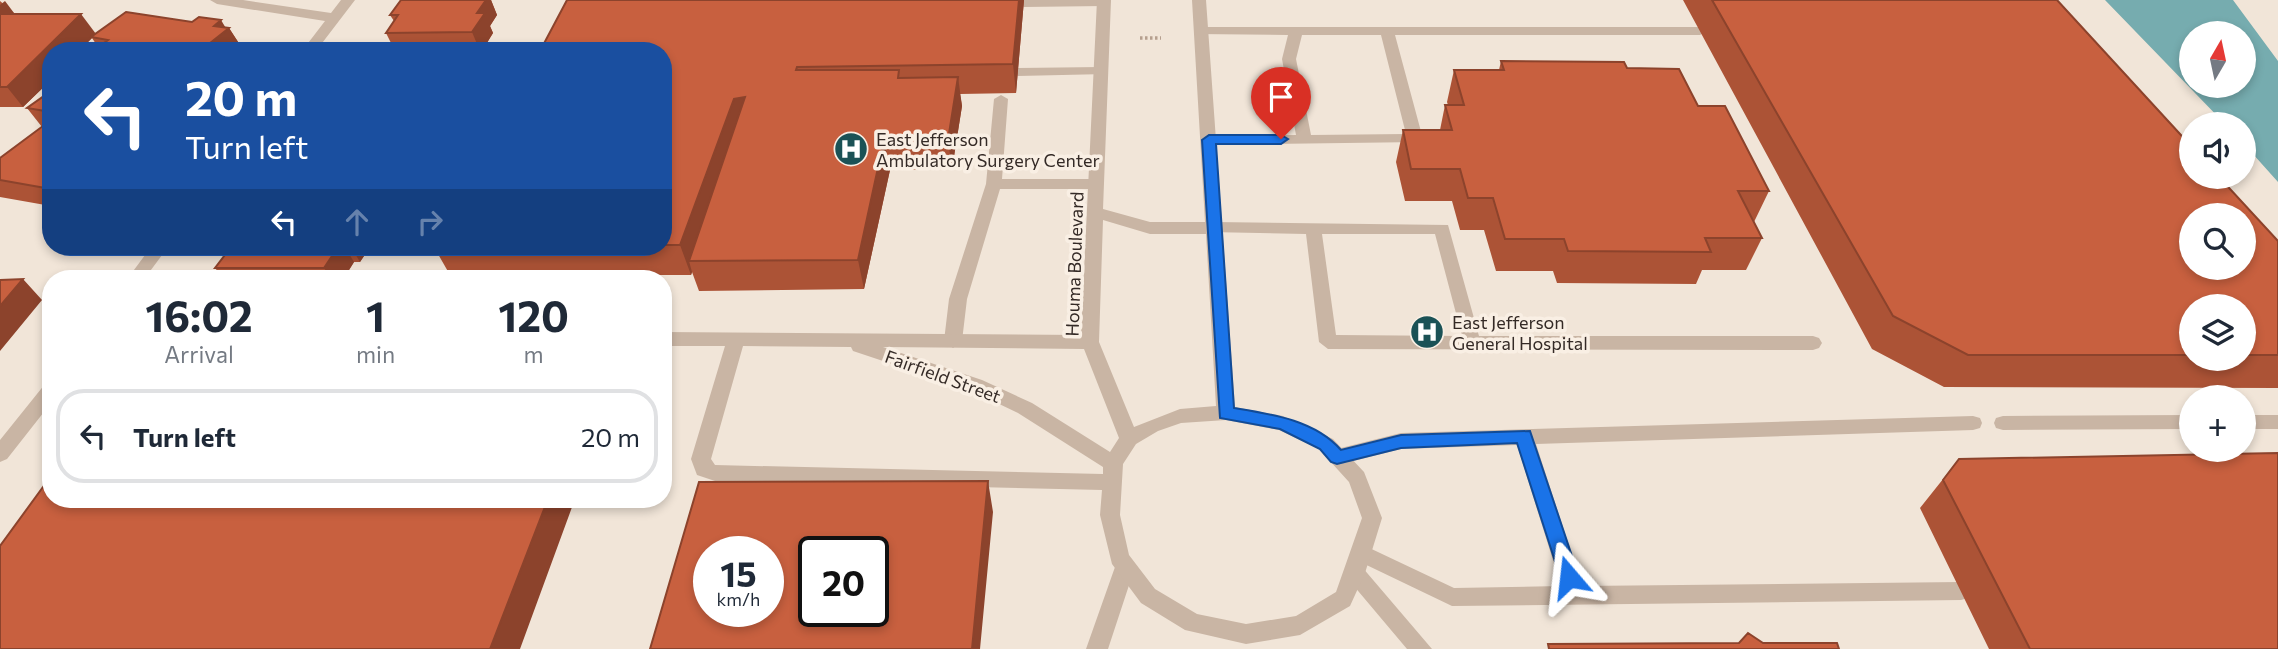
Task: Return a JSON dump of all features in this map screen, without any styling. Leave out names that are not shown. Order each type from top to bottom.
[{"type":"street","points":[[217,0],[334,18]]},
{"type":"street","points":[[316,42],[348,0]]},
{"type":"street","points":[[1199,0],[1226,413]]},
{"type":"street","points":[[1024,3],[1104,1]]},
{"type":"street","name":"Houma Boulevard","points":[[1104,1],[1090,342],[1129,439]]},
{"type":"street","points":[[1201,31],[1700,31]]},
{"type":"street","points":[[1296,32],[1289,59],[1304,139]]},
{"type":"street","points":[[1209,140],[1415,139],[1387,32]]},
{"type":"street","points":[[1018,72],[1101,71]]},
{"type":"street","points":[[953,341],[958,299],[994,184],[1001,99]]},
{"type":"street","points":[[994,184],[1096,184]]},
{"type":"street","points":[[1095,212],[1150,229],[1442,229],[1472,342]]},
{"type":"street","points":[[1313,228],[1328,342],[1813,343]]},
{"type":"street","points":[[142,270],[153,256]]},
{"type":"street","name":"Fairfield Street","points":[[672,339],[1090,342]]},
{"type":"street","points":[[736,340],[701,459],[704,469],[715,473],[1112,473]]},
{"type":"street","name":"Fairfield Street","points":[[842,341],[976,385],[1033,413],[1112,473]]},
{"type":"street","points":[[0,454],[42,400]]},
{"type":"street","points":[[1226,413],[1283,423],[1326,444],[1357,478],[1372,518],[1343,599],[1300,625],[1246,634],[1193,623],[1148,596],[1119,558],[1110,515],[1112,473],[1129,439],[1151,426],[1180,416],[1226,413]]},
{"type":"street","points":[[2003,423],[2179,422]]},
{"type":"street","points":[[2256,422],[2278,422]]},
{"type":"street","points":[[1337,457],[1401,442],[1973,423]]},
{"type":"street","points":[[1524,436],[1575,596]]},
{"type":"street","points":[[1358,563],[1452,597],[1961,591]]},
{"type":"street","points":[[1358,563],[1421,649]]},
{"type":"street","points":[[1097,649],[1125,567]]},
{"type":"path","points":[[1140,38],[1161,38]]},
{"type":"water","points":[[2105,0],[2233,0],[2248,21],[2179,21],[2179,76]]},
{"type":"water","points":[[2256,31],[2278,61],[2278,182],[2256,157],[2256,112],[2213,112],[2200,98],[2256,98]]},
{"type":"building","points":[[401,0],[486,0],[477,13],[485,13],[472,32],[386,33],[398,15],[390,15]]},
{"type":"building","name":"East Jefferson Ambulatory Surgery Center","points":[[567,0],[1019,0],[1013,64],[797,67],[796,70],[899,70],[898,78],[958,77],[948,140],[884,140],[858,260],[689,261],[745,97],[734,99],[680,245],[672,245],[672,42],[545,42]]},
{"type":"building","points":[[1712,0],[2057,0],[2179,133],[2179,189],[2230,189],[2243,203],[2179,203],[2179,280],[2256,280],[2256,217],[2278,241],[2278,355],[2256,355],[2256,294],[2179,294],[2179,355],[1968,355],[1893,316]]},
{"type":"building","points":[[126,12],[192,22],[199,17],[221,20],[214,26],[229,28],[211,42],[105,42],[108,40],[91,37]]},
{"type":"building","points":[[0,14],[81,14],[53,42],[42,42],[42,52],[7,87],[0,87]]},
{"type":"building","points":[[1501,61],[1624,62],[1627,68],[1679,69],[1698,106],[1725,106],[1769,191],[1738,191],[1762,238],[1705,238],[1711,252],[1568,251],[1564,239],[1505,239],[1493,198],[1468,198],[1460,169],[1411,169],[1403,130],[1452,130],[1445,105],[1464,105],[1454,70],[1504,70]]},
{"type":"building","points":[[42,97],[42,110],[27,108]]},
{"type":"building","points":[[42,127],[42,187],[0,180],[0,158]]},
{"type":"building","points":[[224,256],[332,256],[324,268],[215,268]]},
{"type":"building","points":[[23,279],[0,306],[0,280]]},
{"type":"building","points":[[2256,453],[2278,453],[2278,649],[2030,649],[1943,480],[1959,459],[2179,455],[2179,462],[2256,462]]},
{"type":"building","points":[[988,481],[972,649],[650,649],[699,482]]},
{"type":"building","points":[[42,488],[42,508],[545,508],[490,649],[0,649],[0,546]]},
{"type":"building","points":[[1748,633],[1763,643],[1837,643],[1839,649],[1549,649],[1548,644],[1739,643]]},
{"type":"place","name":"East Jefferson Ambulatory Surgery Center","points":[[851,149]]},
{"type":"place","name":"East Jefferson General Hospital","points":[[1427,332]]},
{"type":"route","points":[[1281,139],[1209,140],[1226,413],[1283,423],[1326,444],[1337,457],[1401,442],[1524,436],[1569,577]]}]
